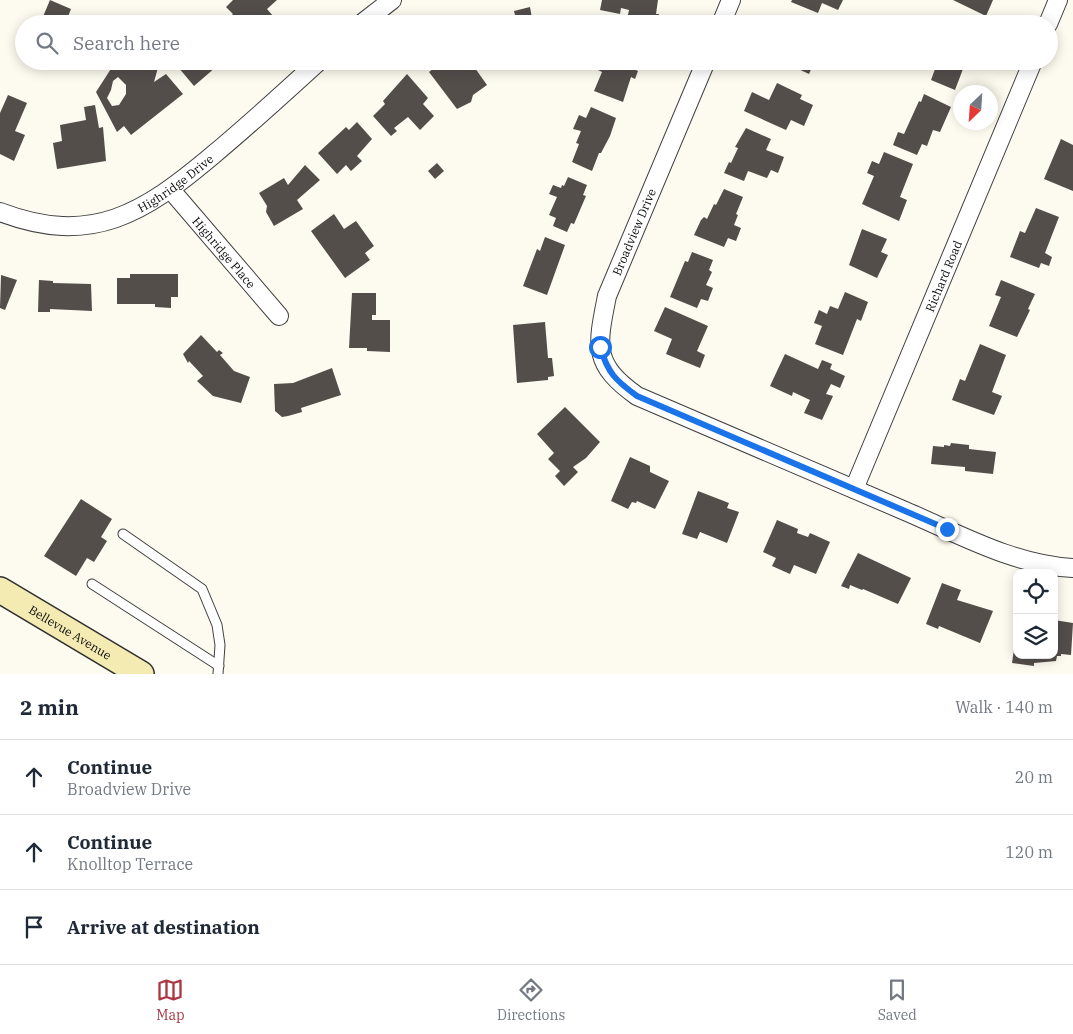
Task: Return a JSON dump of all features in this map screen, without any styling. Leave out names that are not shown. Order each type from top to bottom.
[{"type":"street","points":[[373,15],[392,0]]},
{"type":"street","points":[[725,15],[731,0]]},
{"type":"street","points":[[1052,15],[1058,0]]},
{"type":"street","name":"Highridge Drive","points":[[0,212],[28,222],[48,226],[90,224],[123,216],[146,206],[171,190],[309,70]]},
{"type":"street","name":"Broadview Drive","points":[[702,70],[608,296],[600,330],[600,347],[606,368],[618,382],[637,396],[854,489],[1006,554],[1042,566],[1073,568]]},
{"type":"street","name":"Richard Road","points":[[854,489],[1029,70]]},
{"type":"street","name":"Highridge Place","points":[[171,190],[279,316]]},
{"type":"street","name":"Bellevue Avenue","points":[[0,590],[142,674]]},
{"type":"lane","points":[[123,534],[202,589],[216,625],[220,645],[219,670]]},
{"type":"lane","points":[[92,584],[219,670]]},
{"type":"building","points":[[50,0],[71,9],[69,15],[44,15]]},
{"type":"building","points":[[233,0],[277,0],[267,9],[272,15],[232,15],[233,14],[226,7]]},
{"type":"building","points":[[602,0],[658,0],[656,14],[659,14],[628,15],[629,10],[621,8],[620,14],[600,10]]},
{"type":"building","points":[[792,0],[843,0],[838,10],[822,3],[818,13],[791,2]]},
{"type":"building","points":[[953,0],[993,0],[986,15]]},
{"type":"building","points":[[530,7],[531,15],[515,15],[514,11]]},
{"type":"building","points":[[110,70],[157,70],[154,82],[166,74],[183,94],[131,135],[124,126],[117,132],[96,92]],"holes":[[[118,77],[126,85],[126,94],[119,105],[112,106],[107,98],[113,81]]]},
{"type":"building","points":[[181,70],[213,70],[194,86]]},
{"type":"building","points":[[432,70],[476,70],[487,85],[473,95],[471,102],[457,109],[429,72]]},
{"type":"building","points":[[598,70],[638,71],[635,79],[631,77],[623,102],[594,91],[602,72]]},
{"type":"building","points":[[800,70],[811,70],[809,74]]},
{"type":"building","points":[[935,70],[963,70],[957,85],[953,85],[953,89],[931,80]]},
{"type":"building","points":[[407,74],[428,98],[423,104],[434,116],[420,130],[408,117],[394,128],[397,131],[391,136],[373,116],[385,104],[383,101]]},
{"type":"building","points":[[777,83],[802,95],[800,99],[813,105],[804,126],[791,120],[786,130],[744,111],[752,92],[769,100]]},
{"type":"building","points":[[924,94],[951,107],[940,132],[933,130],[927,146],[922,144],[917,155],[893,145],[898,132],[904,134]]},
{"type":"building","points":[[8,95],[27,103],[15,131],[25,135],[14,161],[0,154],[0,113]]},
{"type":"building","points":[[95,105],[99,128],[103,127],[106,161],[57,169],[53,143],[62,141],[60,125],[86,120],[84,107]]},
{"type":"building","points":[[591,107],[616,118],[610,136],[601,153],[599,153],[592,171],[572,162],[579,144],[576,143],[581,131],[573,129],[579,115],[586,118]]},
{"type":"building","points":[[357,122],[372,139],[357,156],[362,161],[351,171],[346,165],[337,174],[318,153],[346,127],[349,130]]},
{"type":"building","points":[[746,128],[771,139],[766,150],[784,157],[778,173],[771,170],[767,178],[748,171],[744,181],[724,173],[729,162],[731,163],[738,148],[735,147]]},
{"type":"building","points":[[1061,139],[1073,145],[1073,191],[1044,179]]},
{"type":"building","points":[[884,152],[913,164],[900,197],[907,200],[899,221],[862,204],[874,176],[867,173],[872,161],[879,164]]},
{"type":"building","points":[[437,163],[444,171],[435,179],[428,171]]},
{"type":"building","points":[[305,165],[320,180],[297,200],[303,209],[274,226],[266,212],[267,206],[259,193],[284,178],[288,185]]},
{"type":"building","points":[[568,177],[587,185],[583,195],[586,196],[574,224],[571,223],[567,232],[553,226],[556,218],[549,215],[557,197],[549,194],[553,185],[561,188],[562,185],[564,186]]},
{"type":"building","points":[[724,189],[743,197],[734,225],[741,228],[736,241],[728,238],[724,247],[694,235],[701,220],[704,217],[707,219]]},
{"type":"building","points":[[1036,208],[1059,217],[1045,253],[1052,257],[1049,266],[1041,263],[1039,268],[1010,257],[1020,231],[1025,233]]},
{"type":"building","points":[[334,214],[344,229],[356,221],[374,246],[365,253],[370,260],[345,278],[311,231]]},
{"type":"building","points":[[862,229],[887,239],[881,252],[888,255],[877,278],[849,265]]},
{"type":"building","points":[[545,237],[565,245],[547,295],[523,286],[537,249],[540,251]]},
{"type":"building","points":[[692,252],[713,260],[709,270],[712,272],[706,285],[713,288],[708,301],[701,299],[697,308],[670,297],[685,261],[688,262]]},
{"type":"building","points":[[130,274],[178,274],[178,297],[171,297],[171,308],[155,307],[155,304],[117,304],[117,278],[130,278]]},
{"type":"building","points":[[1,275],[17,280],[5,310],[0,308]]},
{"type":"building","points":[[39,280],[53,281],[53,283],[91,284],[92,311],[50,309],[50,312],[38,312]]},
{"type":"building","points":[[1001,280],[1035,294],[1028,309],[1030,310],[1017,337],[989,326],[1001,297],[995,295]]},
{"type":"building","points":[[845,292],[868,302],[861,321],[857,319],[843,355],[815,344],[822,326],[814,323],[819,310],[827,314],[830,306],[838,309]]},
{"type":"building","points":[[352,293],[376,293],[376,315],[372,315],[372,320],[390,320],[390,352],[367,351],[367,348],[349,348]]},
{"type":"building","points":[[665,307],[708,326],[697,351],[705,355],[700,368],[666,354],[672,339],[654,331]]},
{"type":"building","points":[[545,322],[548,358],[552,358],[554,376],[548,377],[548,380],[517,383],[513,325]]},
{"type":"building","points":[[201,335],[217,352],[219,350],[223,353],[220,355],[234,371],[250,377],[241,403],[213,396],[197,381],[203,376],[189,361],[188,363],[183,354]]},
{"type":"building","points":[[980,344],[1006,355],[992,392],[1002,396],[994,415],[952,400],[960,379],[965,381]]},
{"type":"building","points":[[785,354],[818,369],[822,360],[832,364],[830,369],[845,376],[840,388],[831,384],[826,394],[833,396],[822,420],[804,413],[810,400],[793,392],[792,396],[770,386]]},
{"type":"building","points":[[332,368],[341,395],[301,408],[302,412],[288,416],[282,417],[275,411],[274,384],[293,383]]},
{"type":"building","points":[[565,407],[600,442],[586,458],[573,467],[578,472],[564,486],[555,476],[560,471],[548,459],[554,453],[537,434]]},
{"type":"building","points":[[951,443],[969,445],[969,449],[996,452],[993,474],[965,471],[965,467],[931,464],[933,446],[950,446]]},
{"type":"building","points":[[630,457],[650,466],[650,472],[669,481],[655,509],[637,501],[636,503],[632,502],[628,509],[611,501]]},
{"type":"building","points":[[698,491],[729,503],[727,508],[739,512],[727,543],[700,532],[697,539],[682,534]]},
{"type":"building","points":[[81,499],[112,519],[101,537],[107,541],[94,562],[87,558],[76,576],[44,556]]},
{"type":"building","points":[[777,520],[798,529],[797,533],[808,537],[810,533],[830,542],[816,574],[794,565],[790,574],[772,566],[776,558],[763,552]]},
{"type":"building","points":[[858,553],[911,578],[898,604],[863,589],[850,585],[849,589],[841,586]]},
{"type":"building","points":[[942,583],[961,590],[957,600],[993,611],[980,643],[939,626],[938,629],[926,624]]},
{"type":"building","points":[[1058,621],[1073,623],[1071,655],[1061,654],[1061,656],[1058,656]]},
{"type":"building","points":[[1013,656],[1013,659],[1056,659],[1056,661],[1034,663],[1034,666],[1012,663]]},
{"type":"route","points":[[600,347],[606,368],[618,382],[637,396],[947,529]]}]
